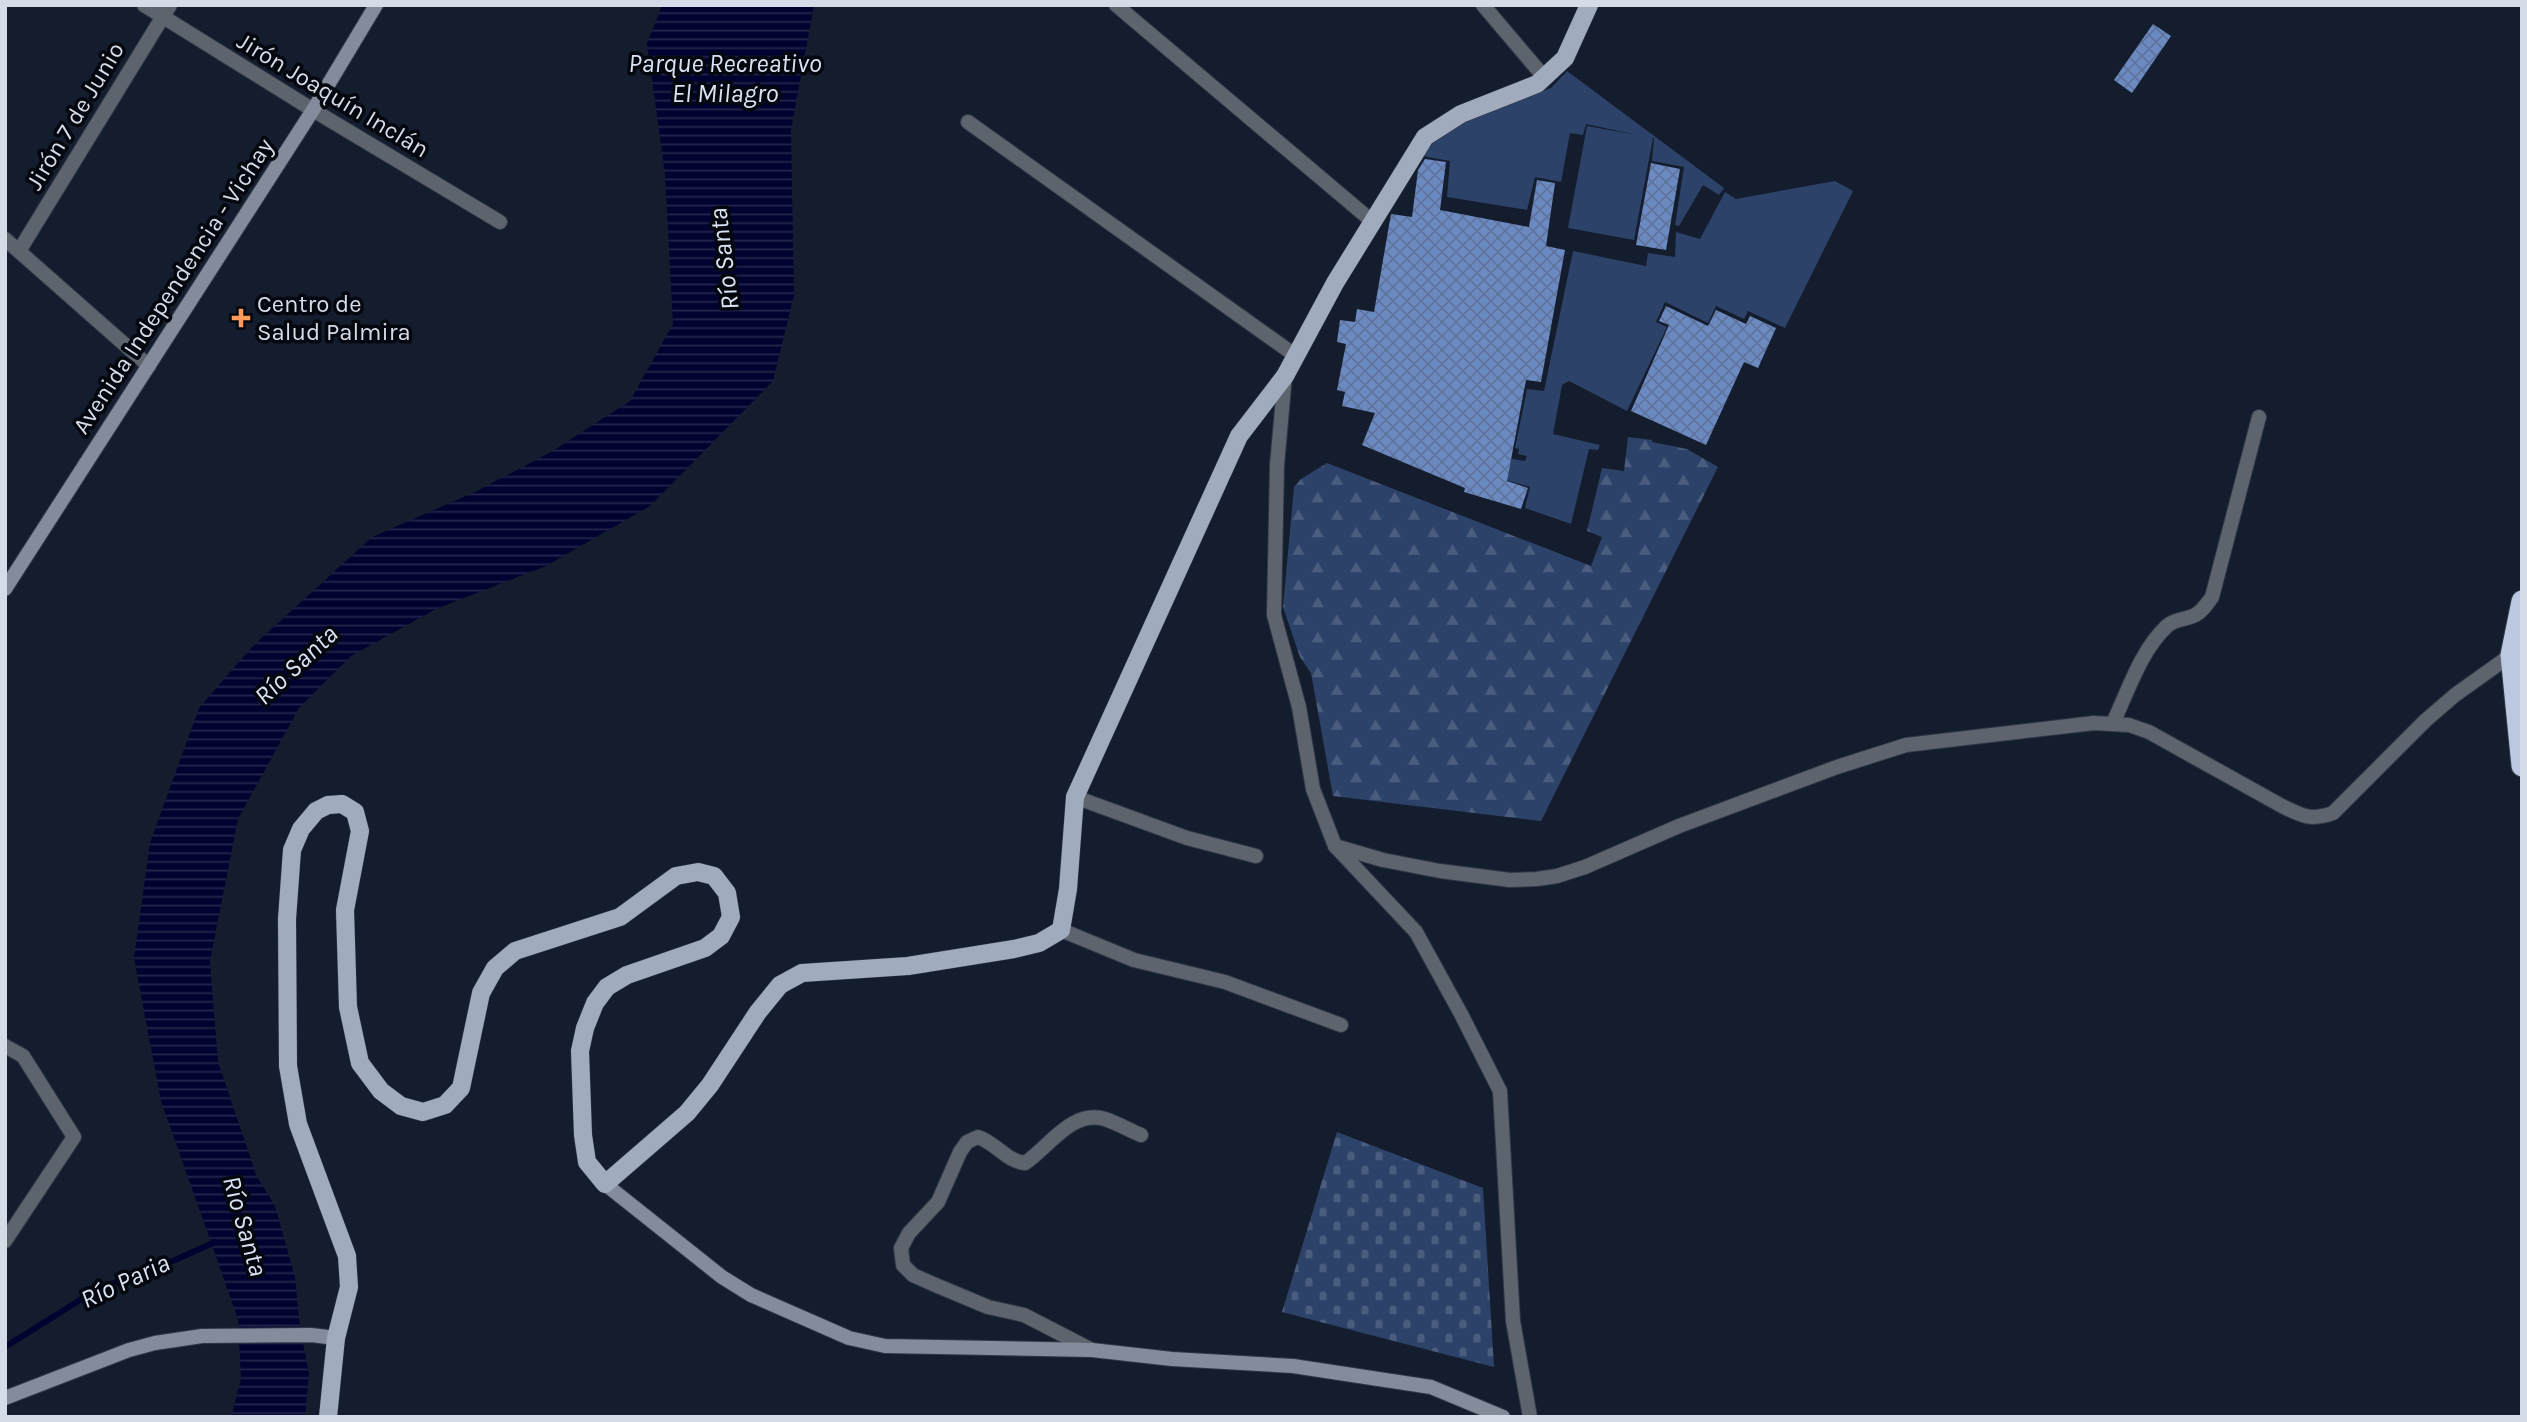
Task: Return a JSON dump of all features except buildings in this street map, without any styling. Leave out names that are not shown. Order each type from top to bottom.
[{"type":"highway","points":[[2522,601],[2511,654],[2522,766]]},
{"type":"main road","name":"Avenida Independencia - Vichay","points":[[5,589],[313,110],[376,5]]},
{"type":"main road","points":[[605,1184],[687,1113],[710,1085],[758,1012],[780,985],[802,973],[908,966],[1014,949],[1039,943],[1061,930],[1068,889],[1075,797],[1239,436],[1285,376],[1335,283],[1425,137],[1461,114],[1537,84],[1565,58],[1589,5]]},
{"type":"main road","points":[[328,1417],[336,1338],[349,1287],[346,1256],[298,1124],[288,1066],[287,919],[292,849],[301,829],[316,811],[328,805],[342,804],[355,812],[360,831],[345,910],[348,1007],[359,1063],[381,1091],[401,1106],[423,1112],[445,1105],[461,1088],[481,993],[495,968],[515,951],[620,917],[676,876],[698,872],[714,876],[727,893],[731,917],[721,936],[705,948],[626,975],[607,987],[595,1003],[580,1051],[583,1135],[587,1162],[605,1184],[722,1277],[751,1295],[849,1338],[885,1346],[1092,1350],[1172,1359],[1293,1366],[1431,1387],[1503,1417]]},
{"type":"main road","points":[[5,1398],[129,1350],[155,1343],[202,1336],[312,1335],[336,1338]]},
{"type":"street","name":"Jirón Joaquín Inclán","points":[[144,5],[166,11],[313,110],[500,222]]},
{"type":"street","points":[[1116,5],[1373,222]]},
{"type":"street","points":[[1483,5],[1544,77]]},
{"type":"street","name":"Jirón 7 de Junio","points":[[19,251],[166,11]]},
{"type":"street","points":[[968,122],[1296,356]]},
{"type":"street","points":[[5,239],[149,366]]},
{"type":"street","points":[[1285,376],[1277,465],[1274,615],[1299,708],[1313,789],[1335,846],[1416,932],[1500,1091],[1513,1321],[1530,1417]]},
{"type":"street","points":[[2113,723],[2158,636],[2169,623],[2194,616],[2212,597],[2259,417]]},
{"type":"street","points":[[1335,846],[1383,860],[1440,871],[1510,880],[1547,877],[1585,867],[1679,826],[1837,767],[1906,745],[1939,739],[2113,723],[2148,732],[2282,806],[2317,818],[2333,813],[2426,720],[2511,654]]},
{"type":"street","points":[[1075,797],[1176,834],[1256,856]]},
{"type":"street","points":[[1061,930],[1134,960],[1225,982],[1341,1025]]},
{"type":"street","points":[[5,1046],[23,1056],[74,1137],[5,1241]]},
{"type":"street","points":[[1092,1350],[1024,1315],[988,1307],[913,1275],[904,1265],[901,1248],[909,1233],[938,1202],[960,1152],[967,1142],[978,1136],[997,1146],[1007,1157],[1025,1163],[1067,1126],[1085,1118],[1103,1118],[1141,1135]]},
{"type":"green space","points":[[1567,71],[1724,188],[1719,195],[1703,185],[1679,226],[1675,225],[1684,167],[1652,161],[1653,138],[1634,240],[1568,228],[1587,126],[1637,135],[1586,124],[1583,135],[1570,133],[1561,182],[1535,177],[1527,210],[1447,197],[1450,161],[1422,156],[1438,137],[1469,119],[1551,88]]},
{"type":"green space","points":[[1835,181],[1853,191],[1785,328],[1748,311],[1744,319],[1716,306],[1708,323],[1665,302],[1656,322],[1667,327],[1627,411],[1569,381],[1562,385],[1553,434],[1600,445],[1598,450],[1589,449],[1571,524],[1525,508],[1530,487],[1471,470],[1477,453],[1525,461],[1527,456],[1518,454],[1519,449],[1515,448],[1527,389],[1544,391],[1573,251],[1646,266],[1648,253],[1675,257],[1676,232],[1700,239],[1725,192],[1736,199]]},
{"type":"green space","points":[[1628,437],[1687,449],[1718,467],[1541,821],[1333,796],[1311,673],[1300,657],[1283,607],[1294,487],[1301,479],[1327,463],[1591,566],[1602,537],[1587,531],[1602,468],[1624,471]]},
{"type":"green space","points":[[1337,1132],[1483,1188],[1494,1367],[1282,1312]]},
{"type":"water","name":"Parque Recreativo El Milagro","points":[[662,5],[814,5],[791,130],[794,295],[773,381],[650,506],[546,566],[436,609],[351,656],[299,708],[238,819],[210,961],[218,1062],[257,1177],[275,1206],[295,1277],[300,1327],[309,1374],[305,1417],[231,1417],[241,1379],[238,1319],[161,1101],[134,958],[150,843],[199,708],[253,646],[372,537],[475,492],[551,452],[630,401],[673,324],[665,174],[647,44]]},
{"type":"waterway","name":"Río Paria","points":[[5,1347],[96,1290],[215,1242]]},
{"type":"place","name":"Centro de Salud Palmira","points":[[241,318]]},
{"type":"water label","name":"Río Santa","points":[[724,259]]},
{"type":"water label","name":"Río Santa","points":[[296,665]]},
{"type":"water label","name":"Río Santa","points":[[245,1226]]}]
